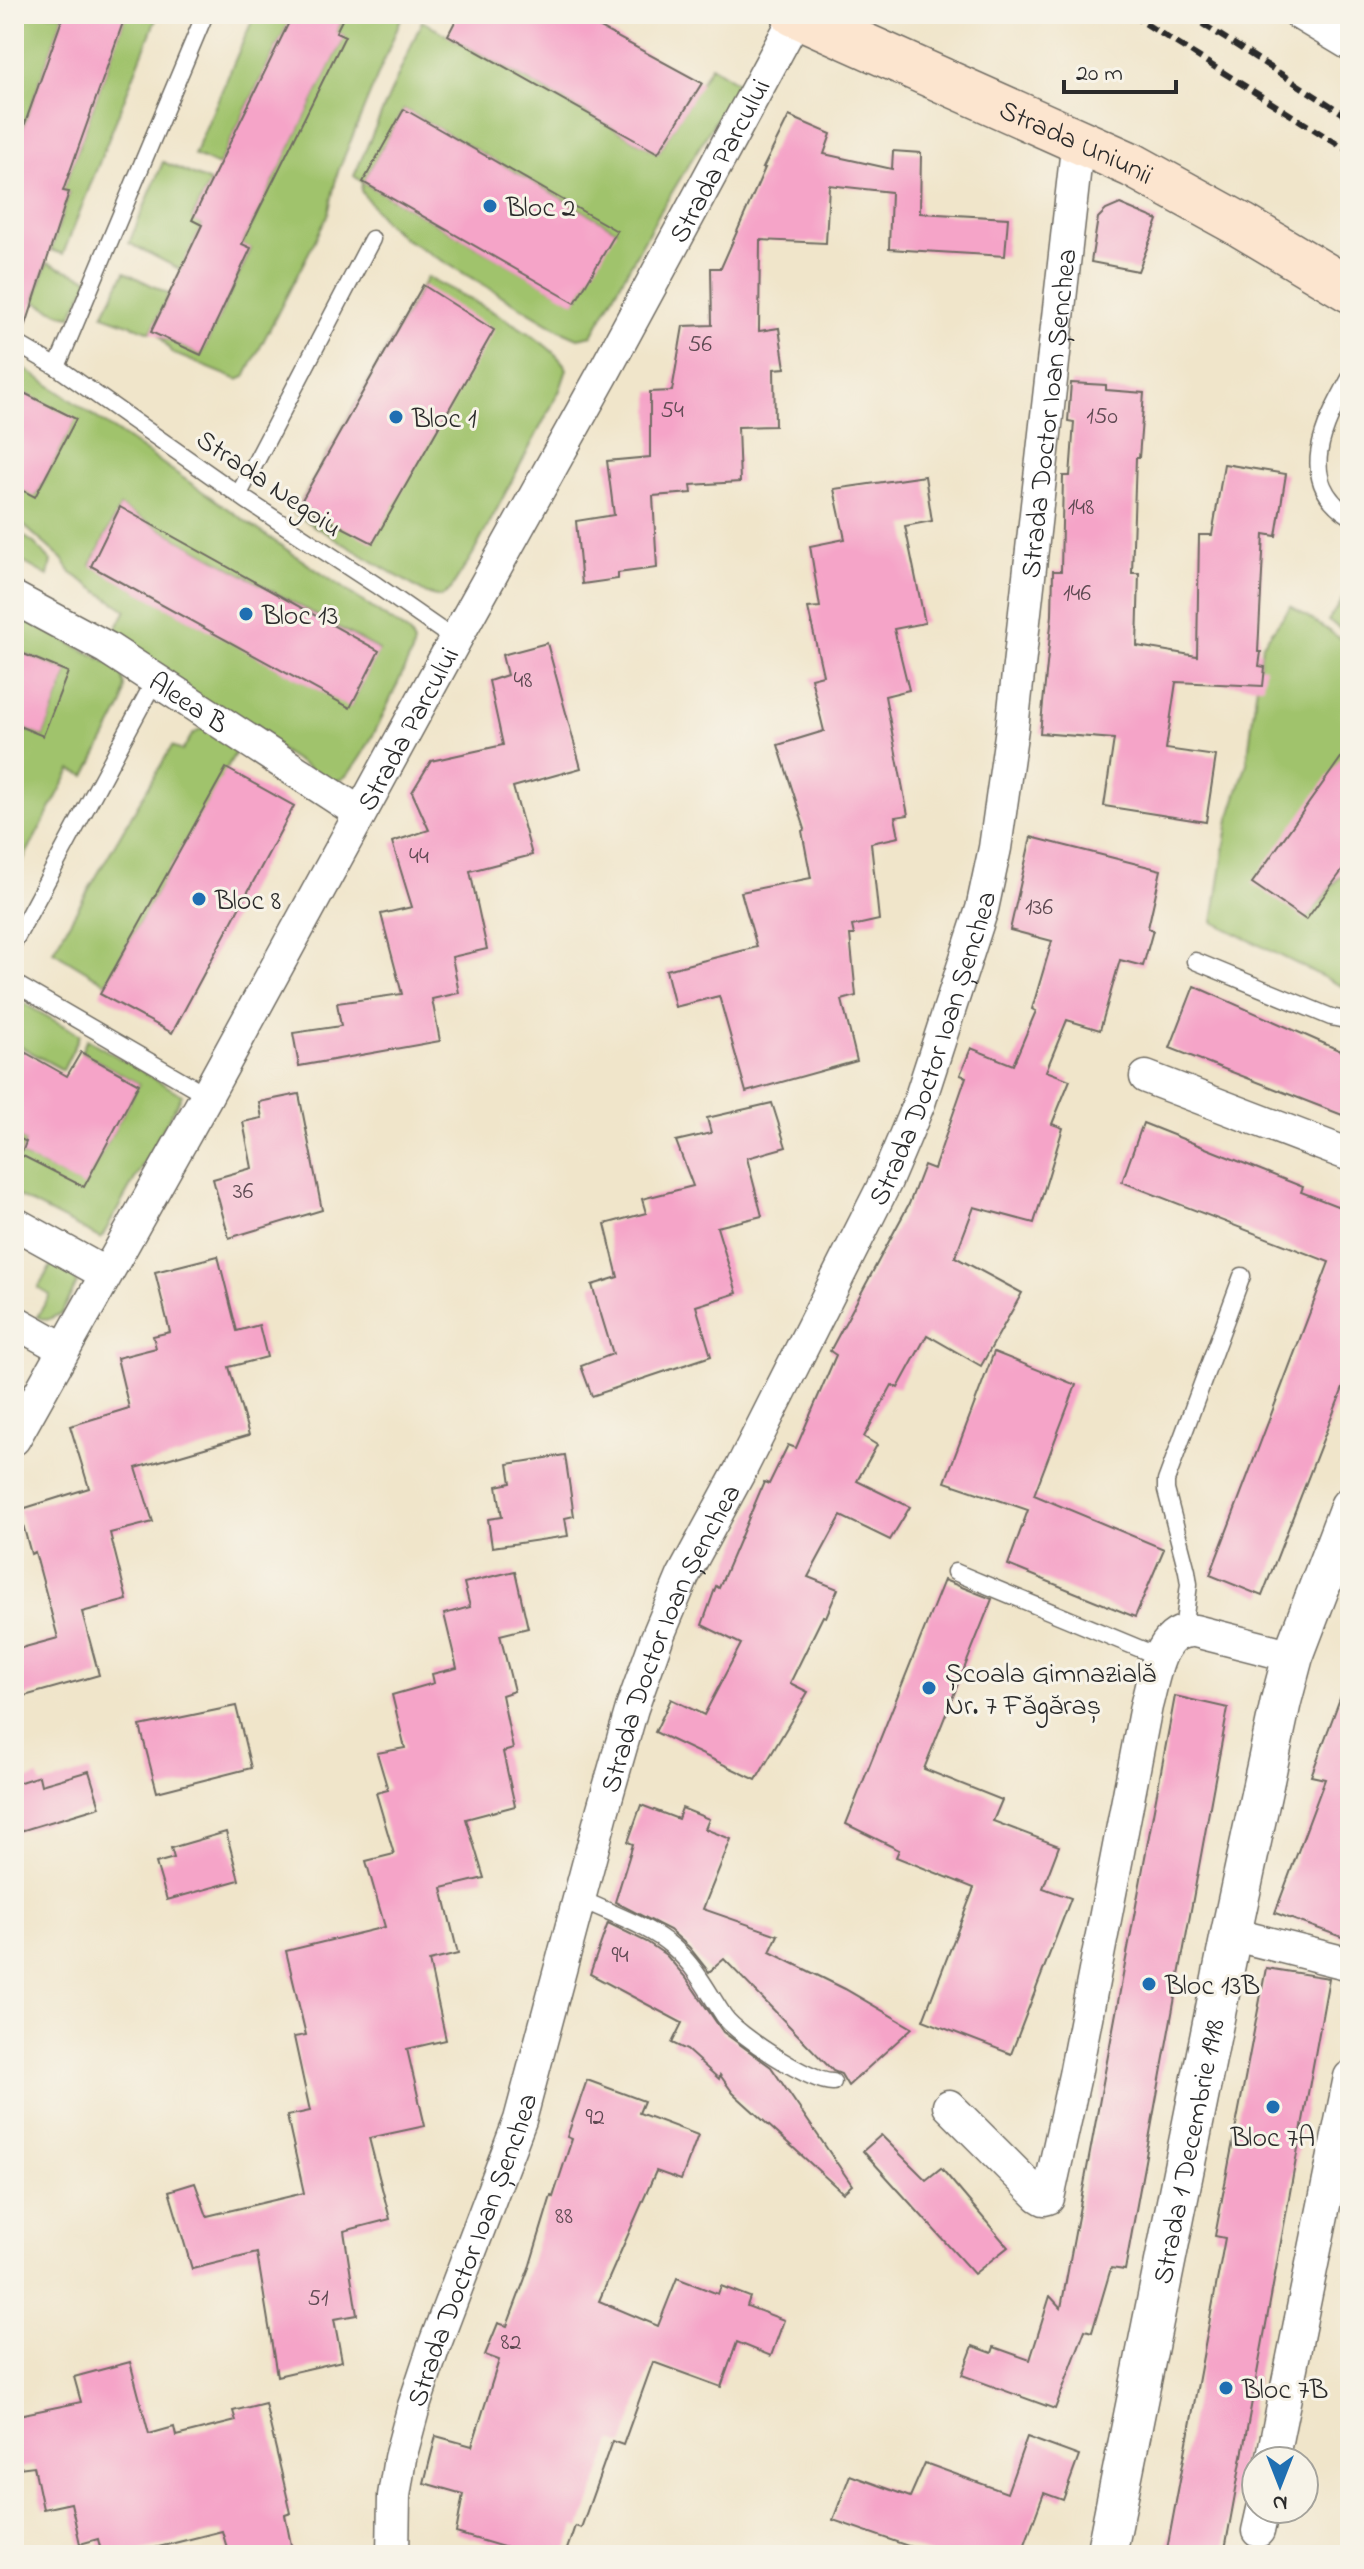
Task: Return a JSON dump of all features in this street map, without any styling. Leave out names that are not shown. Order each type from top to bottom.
[{"type":"main road","name":"Strada Uniunii","points":[[795,14],[1132,165],[1350,290]]},
{"type":"street","name":"Strada Parcului","points":[[14,1439],[600,380],[795,14]]},
{"type":"street","points":[[1300,14],[1350,44]]},
{"type":"street","name":"Strada Doctor Ioan Șenchea","points":[[393,2555],[394,2496],[414,2406],[520,2120],[628,1722],[657,1638],[683,1576],[754,1445],[886,1181],[919,1103],[982,909],[995,848],[1012,728],[1078,139]]},
{"type":"street","name":"Aleea B","points":[[14,598],[107,648],[360,813]]},
{"type":"street","points":[[1146,1077],[1350,1155]]},
{"type":"street","points":[[14,1223],[106,1274]]},
{"type":"street","points":[[14,1321],[64,1349]]},
{"type":"street","name":"Strada 1 Decembrie 1918","points":[[1106,2555],[1231,1934],[1293,1656],[1350,1507]]},
{"type":"street","points":[[949,2106],[1042,2199],[1048,2198],[1072,2090],[1140,1735],[1160,1657],[1172,1636],[1183,1631],[1195,1631],[1293,1656]]},
{"type":"street","points":[[1231,1934],[1350,1964]]},
{"type":"street","points":[[1275,2445],[1350,2077]]},
{"type":"lane","points":[[57,367],[205,14]]},
{"type":"lane","points":[[239,494],[372,239]]},
{"type":"lane","name":"Strada Negoiu","points":[[14,342],[57,367],[455,640]]},
{"type":"lane","points":[[1350,378],[1330,414],[1317,452],[1325,488],[1339,508],[1350,516]]},
{"type":"lane","points":[[14,942],[155,680]]},
{"type":"lane","points":[[1195,961],[1331,1017],[1350,1021]]},
{"type":"lane","points":[[14,983],[207,1095]]},
{"type":"lane","points":[[1183,1631],[1189,1584],[1166,1481],[1242,1276]]},
{"type":"lane","points":[[955,1572],[1160,1657]]},
{"type":"lane","points":[[581,1899],[663,1939],[699,1976],[734,2027],[809,2075],[824,2082],[833,2082]]},
{"type":"green space","points":[[14,14],[64,14],[14,154]]},
{"type":"green space","points":[[126,14],[158,14],[63,254],[51,250],[69,193],[63,191]]},
{"type":"green space","points":[[255,14],[293,14],[218,166],[194,155]]},
{"type":"green space","points":[[345,14],[403,14],[337,174],[328,215],[245,377],[238,380],[172,353],[160,336],[201,355],[251,249],[242,244],[345,36],[336,32]]},
{"type":"green space","points":[[422,21],[658,153],[711,66],[738,83],[657,217],[592,335],[578,338],[560,330],[402,237],[383,220],[361,191],[362,182],[354,176]],"holes":[[[404,109],[616,230],[575,302],[363,182]]]},
{"type":"green space","points":[[163,162],[210,182],[192,219],[202,225],[181,270],[129,243]]},
{"type":"green space","points":[[47,263],[90,279],[71,316],[34,301]]},
{"type":"green space","points":[[125,272],[169,294],[151,332],[103,315]]},
{"type":"green space","points":[[427,277],[524,330],[557,356],[567,369],[560,390],[473,554],[451,589],[441,597],[427,594],[294,514]]},
{"type":"green space","points":[[14,361],[409,633],[414,643],[412,653],[373,734],[345,777],[330,782],[110,641],[126,610],[71,573],[62,559],[14,517],[14,486],[36,496],[75,420],[14,388]],"holes":[[[120,507],[379,650],[350,707],[91,565]]]},
{"type":"green space","points":[[14,529],[51,561],[48,576],[14,557]]},
{"type":"green space","points":[[1350,587],[1350,635],[1328,621]]},
{"type":"green space","points":[[1291,606],[1350,645],[1350,751],[1306,919],[1340,876],[1350,881],[1350,970],[1341,986],[1213,922],[1229,819],[1247,763],[1262,645]]},
{"type":"green space","points":[[14,614],[120,669],[125,686],[123,704],[86,776],[71,770],[14,877],[14,724],[43,736],[68,672],[14,650]]},
{"type":"green space","points":[[204,727],[242,741],[106,983],[53,951],[172,746],[182,751],[192,735]]},
{"type":"green space","points":[[14,998],[80,1035],[63,1070],[14,1043]]},
{"type":"green space","points":[[87,1039],[182,1095],[101,1239],[14,1194],[14,1135],[26,1142],[21,1155],[84,1186],[139,1084],[81,1052]]},
{"type":"green space","points":[[55,1259],[73,1274],[77,1283],[62,1313],[47,1320],[37,1317],[50,1295],[38,1288]]},
{"type":"building","points":[[64,14],[126,14],[63,191],[69,192],[23,334],[14,331],[14,154]]},
{"type":"building","points":[[293,14],[345,14],[336,32],[345,36],[242,244],[251,248],[201,355],[151,332],[202,225],[192,220]]},
{"type":"building","points":[[459,14],[575,14],[702,83],[658,153],[448,35]]},
{"type":"building","name":"Bloc 2","points":[[404,109],[617,231],[575,303],[363,182]]},
{"type":"building","points":[[789,116],[831,134],[824,154],[892,169],[893,151],[921,153],[920,213],[1008,218],[1005,256],[889,249],[891,192],[829,185],[826,243],[760,240],[759,331],[779,328],[785,368],[774,369],[775,426],[738,427],[740,482],[691,485],[692,493],[653,496],[657,568],[618,573],[618,579],[582,584],[576,521],[614,515],[607,461],[650,457],[650,392],[672,391],[683,326],[712,325],[711,268],[721,268],[763,168]]},
{"type":"building","points":[[1120,204],[1158,220],[1138,271],[1091,262],[1098,218],[1106,210]]},
{"type":"building","name":"Bloc 1","points":[[423,285],[494,330],[373,543],[299,505]]},
{"type":"building","points":[[1071,383],[1106,385],[1106,390],[1144,393],[1139,458],[1136,458],[1132,573],[1139,573],[1137,646],[1197,656],[1199,535],[1212,535],[1224,464],[1286,474],[1276,536],[1264,534],[1258,652],[1261,652],[1259,666],[1265,667],[1263,686],[1176,682],[1166,749],[1216,756],[1206,822],[1104,806],[1114,739],[1040,733],[1052,615],[1053,571],[1061,571],[1063,476],[1070,476],[1074,422],[1068,421]]},
{"type":"building","points":[[14,388],[76,419],[35,497],[14,486]]},
{"type":"building","points":[[925,476],[932,521],[905,526],[925,623],[894,629],[909,690],[885,696],[908,815],[895,817],[899,837],[871,843],[879,920],[852,926],[854,935],[850,935],[856,996],[842,1000],[857,1061],[746,1092],[719,996],[675,1007],[666,970],[757,947],[741,892],[811,878],[802,831],[805,829],[778,745],[824,731],[811,678],[823,675],[808,608],[820,607],[810,546],[845,539],[834,489]]},
{"type":"building","name":"Bloc 13","points":[[120,507],[379,651],[350,708],[91,566]]},
{"type":"building","points":[[547,643],[581,768],[513,787],[532,855],[470,871],[487,949],[452,957],[459,993],[432,999],[440,1041],[299,1066],[293,1033],[341,1026],[337,1003],[402,994],[381,914],[412,907],[392,842],[429,830],[412,792],[431,761],[503,745],[489,681],[507,675],[502,655]]},
{"type":"building","points":[[14,650],[68,672],[43,736],[14,724]]},
{"type":"building","points":[[1350,745],[1350,860],[1306,920],[1252,883]]},
{"type":"building","name":"Bloc 8","points":[[226,768],[294,806],[172,1033],[100,994]]},
{"type":"building","points":[[1031,837],[1161,870],[1148,928],[1153,930],[1143,966],[1120,960],[1100,1030],[1067,1020],[1046,1071],[1070,1080],[1052,1124],[1063,1128],[1034,1223],[974,1207],[955,1257],[1022,1293],[981,1366],[927,1335],[898,1388],[892,1385],[864,1437],[877,1445],[857,1481],[910,1507],[890,1540],[841,1516],[808,1577],[838,1589],[790,1683],[808,1692],[756,1780],[655,1732],[671,1699],[704,1715],[741,1644],[702,1625],[716,1586],[719,1588],[764,1482],[769,1484],[788,1445],[796,1448],[836,1355],[830,1351],[909,1204],[924,1165],[934,1169],[966,1077],[960,1075],[971,1048],[1013,1065],[1036,1011],[1032,1009],[1052,941],[1010,930]]},
{"type":"building","points":[[1194,986],[1350,1055],[1350,1118],[1170,1048]]},
{"type":"building","points":[[14,1046],[67,1076],[81,1052],[139,1084],[84,1187],[21,1155],[26,1142],[14,1135]]},
{"type":"building","points":[[299,1094],[322,1210],[229,1238],[213,1179],[252,1168],[243,1122],[262,1118],[259,1102]]},
{"type":"building","points":[[772,1103],[786,1147],[747,1158],[762,1216],[717,1227],[737,1293],[696,1306],[711,1356],[592,1396],[581,1366],[613,1354],[592,1285],[618,1277],[605,1224],[646,1213],[642,1199],[693,1186],[676,1141],[711,1133],[707,1118]]},
{"type":"building","points":[[1143,1123],[1303,1187],[1301,1192],[1350,1211],[1350,1370],[1262,1596],[1210,1575],[1329,1262],[1122,1182]]},
{"type":"building","points":[[218,1256],[237,1331],[259,1325],[267,1357],[229,1367],[249,1435],[136,1468],[153,1522],[110,1533],[127,1600],[82,1612],[99,1675],[14,1699],[14,1650],[58,1638],[35,1552],[31,1554],[19,1510],[89,1488],[70,1426],[129,1408],[117,1358],[156,1348],[153,1336],[170,1332],[155,1272]]},
{"type":"building","points":[[994,1352],[1076,1385],[1034,1495],[1164,1549],[1135,1617],[1008,1565],[1028,1510],[945,1482]]},
{"type":"building","points":[[565,1455],[574,1516],[565,1518],[568,1536],[492,1547],[488,1519],[502,1517],[497,1486],[511,1483],[508,1464]]},
{"type":"building","points":[[515,1571],[528,1628],[500,1635],[514,1691],[502,1695],[513,1749],[503,1752],[515,1806],[466,1819],[484,1878],[442,1888],[458,1954],[429,1961],[446,2040],[407,2049],[425,2126],[369,2138],[390,2219],[344,2231],[357,2315],[334,2319],[342,2361],[277,2376],[257,2253],[192,2269],[169,2191],[195,2183],[207,2216],[304,2193],[287,2116],[310,2111],[294,2037],[306,2035],[286,1951],[385,1927],[366,1861],[394,1854],[376,1793],[388,1790],[377,1753],[405,1748],[392,1695],[434,1683],[432,1674],[457,1668],[444,1614],[470,1607],[464,1583]]},
{"type":"building","points":[[944,1580],[992,1599],[924,1769],[1002,1800],[993,1821],[1059,1846],[1043,1888],[1071,1898],[1011,2054],[923,2020],[974,1888],[896,1857],[899,1850],[846,1824]]},
{"type":"building","points":[[1347,1680],[1350,1681],[1350,1940],[1275,1913],[1325,1779],[1311,1776]]},
{"type":"building","name":"Bloc 13B","points":[[1175,1696],[1228,1708],[1125,2270],[1111,2268],[1092,2332],[1085,2330],[1055,2409],[962,2375],[973,2346],[992,2353],[994,2347],[1030,2360],[1050,2296],[1061,2308]]},
{"type":"building","points":[[236,1706],[251,1768],[157,1792],[140,1726]]},
{"type":"building","points":[[89,1771],[100,1807],[14,1833],[14,1784],[39,1776],[41,1785]]},
{"type":"building","points":[[641,1805],[678,1819],[682,1808],[709,1819],[705,1829],[731,1839],[703,1909],[778,1935],[770,1952],[845,1989],[912,2028],[848,2086],[841,2074],[833,2071],[724,1959],[709,1972],[670,1930],[615,1902],[633,1844],[628,1842]]},
{"type":"building","points":[[226,1832],[239,1880],[167,1900],[156,1863],[174,1858],[171,1848]]},
{"type":"building","points":[[608,1923],[666,1955],[723,2032],[771,2067],[852,2185],[843,2193],[733,2093],[720,2075],[719,2079],[687,2050],[672,2043],[682,2023],[590,1974]]},
{"type":"building","points":[[1266,1968],[1329,1978],[1244,2445],[1240,2445],[1240,2467],[1224,2555],[1166,2555],[1225,2238],[1215,2236]]},
{"type":"building","points":[[587,2080],[644,2101],[639,2113],[698,2135],[681,2180],[656,2171],[599,2301],[658,2326],[677,2278],[718,2294],[721,2286],[750,2297],[747,2306],[784,2320],[771,2356],[737,2342],[721,2387],[653,2362],[623,2445],[612,2441],[581,2528],[575,2526],[565,2555],[531,2555],[456,2533],[463,2494],[424,2483],[436,2436],[472,2446],[499,2360],[485,2355],[498,2323],[507,2326],[530,2265],[572,2139],[567,2137]]},
{"type":"building","points":[[881,2135],[926,2180],[941,2168],[1008,2247],[974,2274],[863,2151]]},
{"type":"building","points":[[130,2362],[149,2434],[174,2427],[176,2436],[236,2421],[233,2411],[265,2403],[291,2513],[285,2515],[293,2555],[229,2555],[222,2531],[127,2555],[102,2555],[98,2539],[80,2544],[71,2503],[43,2509],[34,2466],[19,2468],[14,2442],[14,2416],[81,2402],[74,2377]]},
{"type":"building","points":[[1027,2437],[1079,2456],[1063,2500],[1044,2493],[1021,2555],[934,2555],[833,2520],[850,2475],[910,2497],[925,2463],[1007,2493]]},
{"type":"railway","points":[[1130,14],[1350,152]]},
{"type":"railway","points":[[1187,14],[1350,118]]},
{"type":"place","name":"Bloc 2","points":[[490,206]]},
{"type":"place","name":"Bloc 1","points":[[396,417]]},
{"type":"place","name":"Bloc 13","points":[[246,614]]},
{"type":"place","name":"Bloc 8","points":[[199,899]]},
{"type":"place","name":"Școala Gimnazială Nr. 7 Făgăraș","points":[[929,1688]]},
{"type":"place","name":"Bloc 13B","points":[[1149,1984]]},
{"type":"place","name":"Bloc 7A","points":[[1273,2107]]},
{"type":"place","name":"Bloc 7B","points":[[1226,2388]]}]
